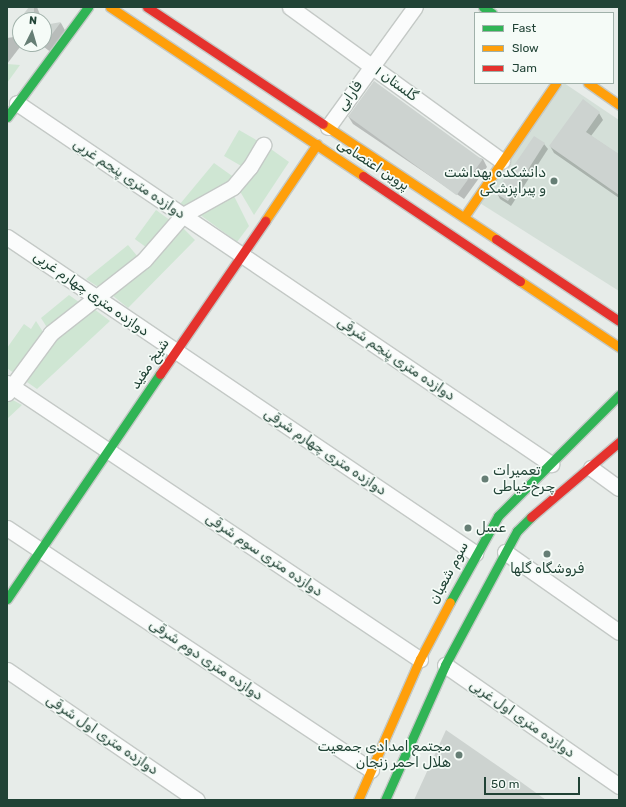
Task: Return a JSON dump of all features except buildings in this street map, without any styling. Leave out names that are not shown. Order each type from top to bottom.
[{"type":"main road","points":[[7,117],[88,7]]},
{"type":"main road","name":"پروین اعتصامی","points":[[147,7],[619,321]]},
{"type":"main road","name":"پروین اعتصامی","points":[[116,9],[619,347]]},
{"type":"main road","points":[[464,217],[555,84]]},
{"type":"main road","points":[[589,84],[619,105]]},
{"type":"main road","name":"شیخ مفید","points":[[7,599],[317,144]]},
{"type":"main road","name":"سوم شعبان","points":[[358,800],[420,659],[475,553],[498,516],[617,398]]},
{"type":"main road","points":[[385,800],[444,665],[517,531],[545,503],[591,468],[619,442]]},
{"type":"street","name":"گلستان ۱","points":[[290,7],[502,161]]},
{"type":"street","name":"فارابی","points":[[328,127],[415,7]]},
{"type":"street","name":"دوازده متری پنجم غربی","points":[[17,103],[242,255]]},
{"type":"street","points":[[9,388],[51,333],[98,299],[144,260],[183,215],[233,187],[250,167],[263,145]]},
{"type":"street","name":"دوازده متری چهارم غربی","points":[[7,237],[175,352]]},
{"type":"street","name":"دوازده متری پنجم شرقی","points":[[242,255],[551,464]]},
{"type":"street","name":"دوازده متری چهارم شرقی","points":[[175,352],[475,553]]},
{"type":"street","name":"دوازده متری سوم شرقی","points":[[9,388],[108,451],[420,659]]},
{"type":"street","points":[[591,468],[619,488]]},
{"type":"street","name":"دوازده متری دوم شرقی","points":[[7,528],[371,770]]},
{"type":"street","points":[[505,552],[619,632]]},
{"type":"street","name":"دوازده متری اول غربی","points":[[444,665],[619,786]]},
{"type":"street","name":"دوازده متری اول شرقی","points":[[7,670],[197,800]]},
{"type":"shaded area","name":"دانشکده بهداشت و پیراپزشکی","points":[[563,84],[565,84],[619,120],[619,291],[475,200]]},
{"type":"green space","points":[[7,64],[20,65],[7,83]]},
{"type":"green space","points":[[239,130],[258,141],[243,167],[224,156]]},
{"type":"green space","points":[[268,147],[289,162],[254,215],[238,188]]},
{"type":"green space","points":[[214,163],[235,178],[189,208],[180,204]]},
{"type":"green space","points":[[232,192],[249,226],[237,242],[199,214]]},
{"type":"green space","points":[[156,210],[170,220],[149,249],[135,239]]},
{"type":"green space","points":[[180,225],[195,240],[128,308],[112,295],[148,263]]},
{"type":"green space","points":[[128,245],[138,257],[103,290],[86,279]]},
{"type":"green space","points":[[69,295],[83,305],[48,329],[41,318]]},
{"type":"green space","points":[[94,309],[110,321],[37,389],[24,380],[62,330]]},
{"type":"green space","points":[[36,321],[45,335],[15,374],[7,368],[7,348],[24,324],[31,329]]},
{"type":"green space","points":[[11,399],[22,405],[7,419],[7,403]]},
{"type":"traffic: fast","points":[[7,117],[88,7]]},
{"type":"traffic: fast","points":[[483,7],[490,12]]},
{"type":"traffic: fast","points":[[7,599],[160,374]]},
{"type":"traffic: fast","points":[[450,602],[498,516],[619,395]]},
{"type":"traffic: fast","points":[[385,800],[445,665],[517,531],[531,517]]},
{"type":"traffic: slow","points":[[110,7],[363,176]]},
{"type":"traffic: slow","points":[[464,217],[555,84]]},
{"type":"traffic: slow","points":[[589,84],[619,105]]},
{"type":"traffic: slow","points":[[323,124],[496,239]]},
{"type":"traffic: slow","points":[[265,221],[317,144]]},
{"type":"traffic: slow","points":[[520,281],[619,347]]},
{"type":"traffic: slow","points":[[358,800],[420,659],[450,602]]},
{"type":"traffic: jam","points":[[147,7],[323,124]]},
{"type":"traffic: jam","points":[[363,176],[520,281]]},
{"type":"traffic: jam","points":[[160,374],[265,221]]},
{"type":"traffic: jam","points":[[496,239],[619,321]]},
{"type":"traffic: jam","points":[[531,517],[619,442]]},
{"type":"place","name":"دانشکده بهداشت و پیراپزشکی","points":[[554,181]]},
{"type":"place","name":"تعمیرات چرخ‌خیاطی","points":[[485,479]]},
{"type":"place","name":"عسل","points":[[468,528]]},
{"type":"place","name":"فروشگاه گلها","points":[[547,554]]},
{"type":"place","name":"مجتمع امدادی جمعیت هلال احمر زنجان","points":[[459,755]]}]
